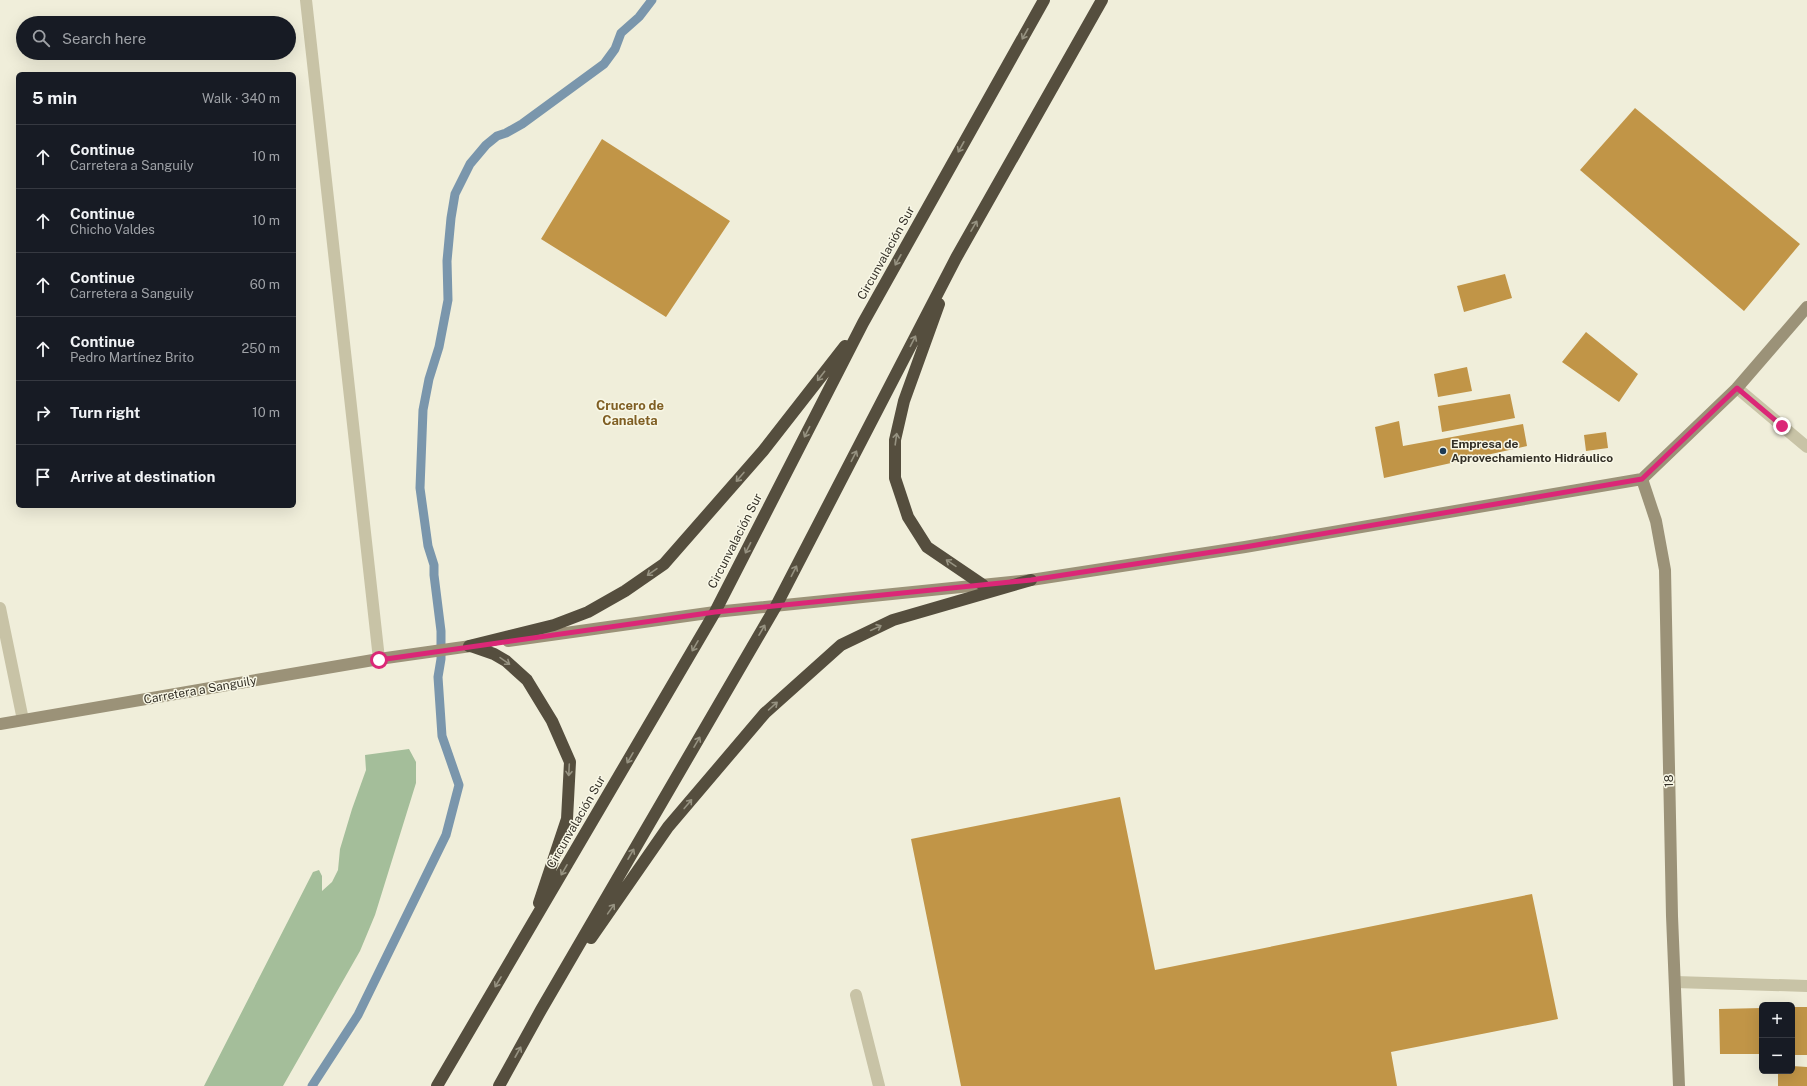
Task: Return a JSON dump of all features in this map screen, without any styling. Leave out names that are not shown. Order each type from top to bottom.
[{"type":"highway","name":"Circunvalación Sur","points":[[437,1086],[715,612],[863,323],[1044,0]]},
{"type":"highway","points":[[499,1086],[541,1010],[776,606],[956,258],[1102,0]]},
{"type":"highway","points":[[956,258],[904,401],[896,440],[895,478],[908,516],[927,546],[983,585]]},
{"type":"highway","points":[[466,647],[554,625],[588,612],[625,591],[664,564],[763,451],[863,323]]},
{"type":"highway","points":[[541,1010],[668,827],[765,713],[841,645],[893,620],[1031,580]]},
{"type":"highway","points":[[466,647],[494,654],[506,661],[527,680],[552,721],[570,762],[567,819],[531,927]]},
{"type":"street","points":[[306,0],[379,660]]},
{"type":"street","points":[[466,647],[715,612],[1031,580],[1245,547],[1642,479],[1737,388],[1807,307]]},
{"type":"street","points":[[1737,388],[1807,447]]},
{"type":"street","name":"18","points":[[1642,479],[1656,521],[1664,570],[1679,1086]]},
{"type":"street","points":[[0,608],[23,720]]},
{"type":"street","name":"Carretera a Sanguily","points":[[0,724],[401,656],[466,647]]},
{"type":"street","points":[[1675,982],[1807,986]]},
{"type":"street","points":[[856,995],[879,1086]]},
{"type":"green space","points":[[409,749],[416,762],[416,783],[375,915],[360,951],[283,1086],[204,1086],[313,872],[319,870],[322,876],[322,891],[332,882],[338,870],[340,849],[366,770],[365,755]]},
{"type":"building","points":[[1635,108],[1800,244],[1744,311],[1580,170]]},
{"type":"building","points":[[602,139],[730,221],[666,317],[541,239]]},
{"type":"building","points":[[1505,274],[1512,298],[1464,312],[1457,286]]},
{"type":"building","points":[[1586,332],[1638,374],[1619,402],[1562,362]]},
{"type":"building","points":[[1467,367],[1472,391],[1438,397],[1434,374]]},
{"type":"building","points":[[1510,394],[1515,418],[1442,432],[1438,406]]},
{"type":"building","name":"Empresa de Aprovechamiento Hidráulico","points":[[1399,421],[1403,446],[1523,424],[1527,446],[1384,478],[1375,427]]},
{"type":"building","points":[[1606,432],[1608,448],[1586,451],[1584,435]]},
{"type":"building","points":[[1120,797],[1155,970],[1532,894],[1558,1019],[1391,1052],[1397,1086],[961,1086],[911,839]]},
{"type":"building","points":[[1795,1007],[1807,1007],[1807,1055],[1795,1055]]},
{"type":"building","points":[[1759,1008],[1759,1054],[1720,1054],[1719,1009]]},
{"type":"building","points":[[1795,1066],[1807,1067],[1807,1086],[1778,1086],[1778,1074],[1795,1074]]},
{"type":"waterway","points":[[312,1086],[358,1015],[446,835],[459,785],[442,736],[438,677],[441,659],[441,631],[434,565],[428,546],[420,488],[423,410],[429,379],[439,347],[448,300],[447,261],[455,194],[470,164],[486,145],[497,136],[522,124],[604,64],[615,49],[621,33],[639,17],[652,0]]},
{"type":"place","name":"Empresa de Aprovechamiento Hidráulico","points":[[1443,451]]},
{"type":"district","name":"Crucero de Canaleta","points":[[630,412]]},
{"type":"route","points":[[379,660],[715,612],[1031,580],[1245,547],[1642,479],[1737,388],[1782,426]]}]
